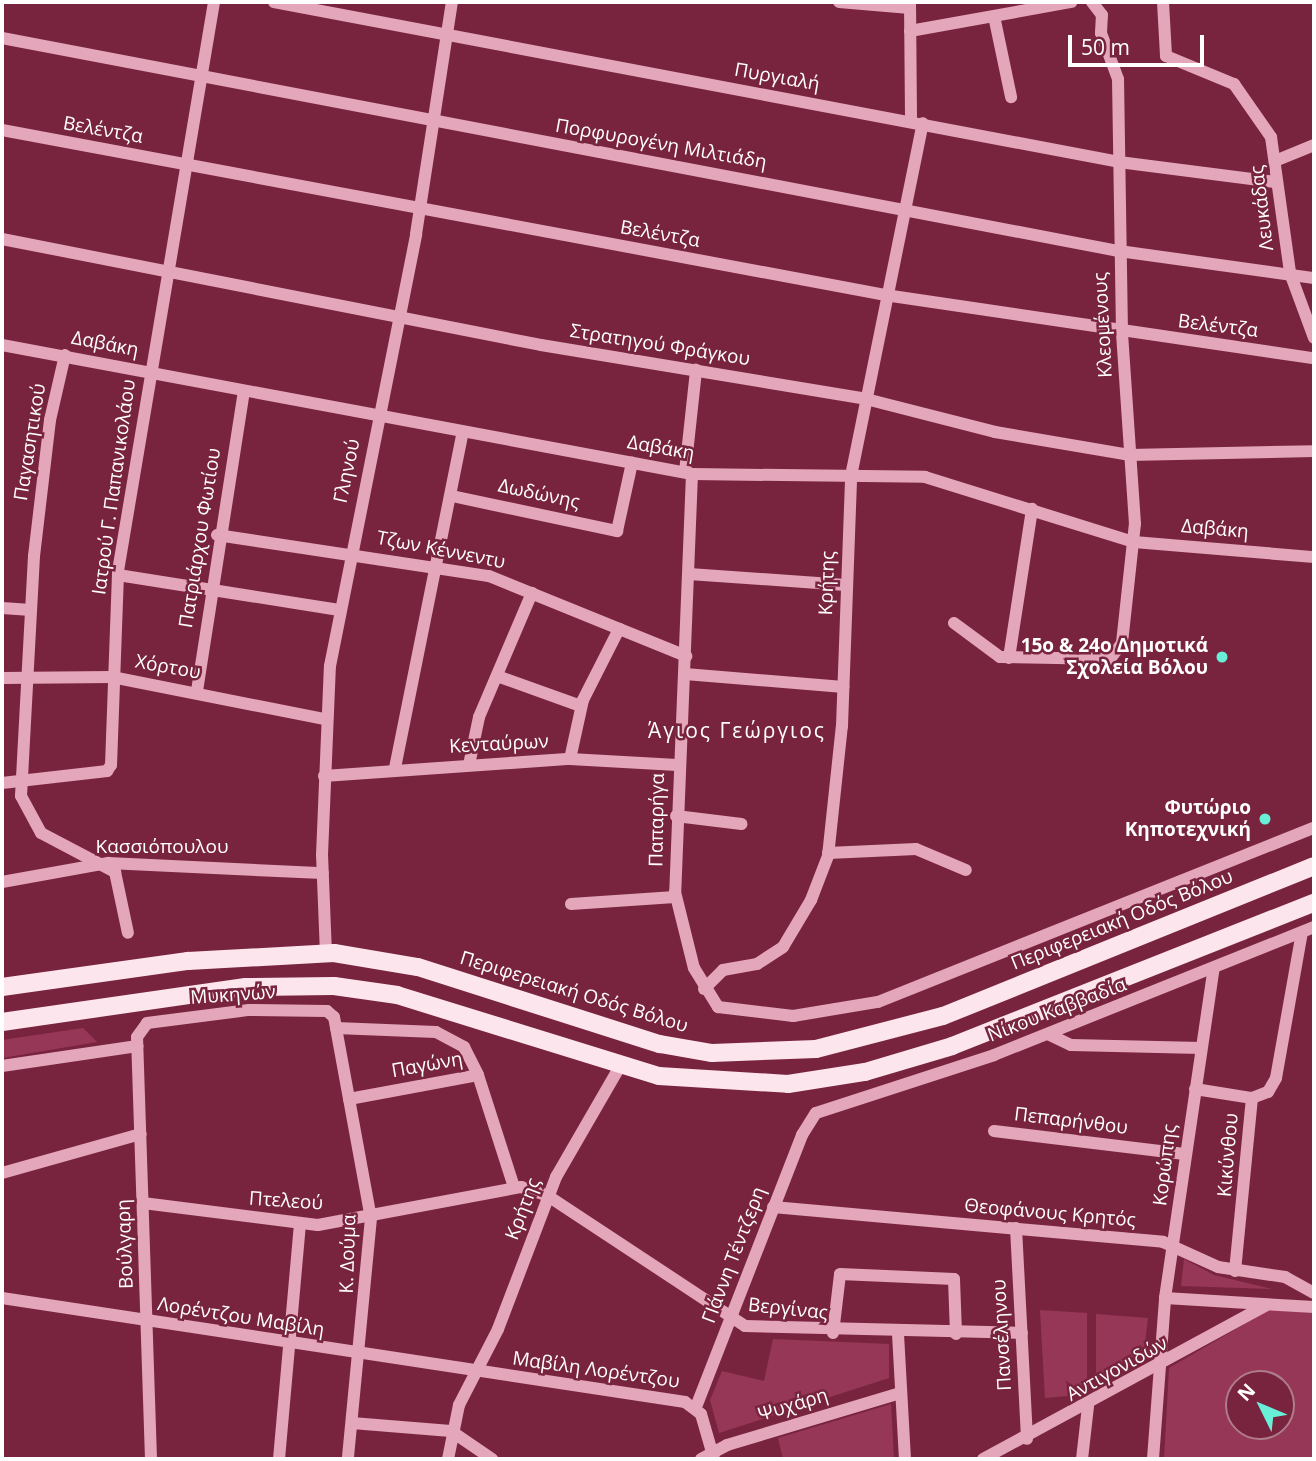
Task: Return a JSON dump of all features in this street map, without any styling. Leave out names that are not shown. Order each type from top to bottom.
[{"type":"main road","name":"Περιφερειακή Οδός Βόλου","points":[[2,987],[188,961],[326,954],[418,967],[660,1044],[712,1053],[805,1050],[868,1041],[943,1016],[1314,866]]},
{"type":"main road","points":[[2,1022],[246,987],[334,986],[397,995],[620,1066],[735,1085],[865,1072],[988,1033],[1314,903]]},
{"type":"street","name":"Ιατρού Γ. Παπανικολάου","points":[[20,781],[107,771],[118,575],[184,164],[214,2]]},
{"type":"street","name":"Πυργιαλή","points":[[274,2],[445,37],[917,122],[1119,162],[1275,183]]},
{"type":"street","name":"Γληνού","points":[[326,954],[323,873],[325,719],[339,610],[399,312],[452,2]]},
{"type":"street","points":[[839,2],[910,5]]},
{"type":"street","points":[[910,31],[1071,2]]},
{"type":"street","name":"Κλεομένους","points":[[1009,658],[1104,660],[1118,653],[1134,542],[1119,251],[1117,72],[1101,33],[1102,15],[1092,2]]},
{"type":"street","name":"Λευκάδας","points":[[1163,2],[1160,32],[1166,56],[1238,88],[1268,131],[1275,161],[1275,183],[1290,274],[1314,338]]},
{"type":"street","name":"Κρήτης","points":[[704,989],[723,970],[757,964],[783,947],[811,900],[828,853],[843,687],[851,476],[917,122],[910,5]]},
{"type":"street","points":[[994,16],[1011,97]]},
{"type":"street","name":"Πορφυρογένη Μιλτιάδη","points":[[2,38],[1119,251],[1314,278]]},
{"type":"street","name":"Βελέντζα","points":[[2,131],[885,295],[1122,333],[1314,358]]},
{"type":"street","points":[[1275,161],[1314,145]]},
{"type":"street","name":"Στρατηγού Φράγκου","points":[[2,239],[167,268],[696,370],[866,399],[995,432],[1129,455],[1314,451]]},
{"type":"street","name":"Δαβάκη","points":[[2,345],[689,473],[944,480],[1134,542],[1314,556]]},
{"type":"street","name":"Παγασητικού","points":[[65,355],[50,420],[31,610],[20,781],[24,809],[41,833],[108,863]]},
{"type":"street","name":"Παπαρήγα","points":[[696,370],[689,473],[686,656],[677,765],[675,897],[704,989]]},
{"type":"street","name":"Πατριάρχου Φωτίου","points":[[197,691],[217,535],[244,392]]},
{"type":"street","points":[[395,768],[463,432]]},
{"type":"street","name":"Δωδώνης","points":[[452,496],[619,530],[632,463]]},
{"type":"street","points":[[954,622],[985,651],[1009,658],[1032,509]]},
{"type":"street","name":"Τζων Κέννεντυ","points":[[217,535],[435,565],[532,593],[686,656]]},
{"type":"street","points":[[689,574],[846,585]]},
{"type":"street","points":[[118,575],[339,610]]},
{"type":"street","points":[[469,765],[497,676],[532,593]]},
{"type":"street","points":[[2,608],[31,610]]},
{"type":"street","points":[[570,759],[581,706],[619,629]]},
{"type":"street","points":[[685,674],[843,687]]},
{"type":"street","points":[[497,676],[581,706]]},
{"type":"street","name":"Χόρτου","points":[[2,678],[112,677],[197,691],[325,719]]},
{"type":"street","name":"Κενταύρων","points":[[324,776],[395,768],[570,759],[677,765]]},
{"type":"street","points":[[2,783],[20,781]]},
{"type":"street","points":[[676,816],[742,824]]},
{"type":"street","points":[[704,989],[718,1007],[741,1013],[817,1014],[878,1002],[1314,828]]},
{"type":"street","points":[[828,853],[916,849],[966,870]]},
{"type":"street","points":[[108,863],[122,890],[128,933]]},
{"type":"street","name":"Κασσιόπουλου","points":[[2,882],[108,863],[323,873]]},
{"type":"street","points":[[570,904],[675,897]]},
{"type":"street","name":"Νίκου Καββαδία","points":[[812,1117],[1048,1034],[1308,930]]},
{"type":"street","name":"Κικύνθου","points":[[1235,1271],[1252,1098],[1268,1092],[1276,1078],[1308,930]]},
{"type":"street","name":"Κορώπης","points":[[1153,1459],[1165,1297],[1175,1245],[1185,1154],[1214,968]]},
{"type":"street","name":"Μυκηνών","points":[[141,1028],[234,1011],[330,1012]]},
{"type":"street","name":"Κ. Δούμα","points":[[330,1012],[336,1027],[371,1218],[360,1356],[348,1459]]},
{"type":"street","points":[[336,1027],[436,1031],[464,1047],[478,1075]]},
{"type":"street","name":"Βούλγαρη","points":[[141,1028],[138,1046],[151,1459]]},
{"type":"street","points":[[1048,1034],[1070,1045],[1201,1048]]},
{"type":"street","points":[[2,1066],[138,1046]]},
{"type":"street","name":"Κρήτης","points":[[448,1459],[451,1431],[548,1196],[620,1066]]},
{"type":"street","name":"Παγώνη","points":[[349,1099],[478,1075],[514,1186]]},
{"type":"street","points":[[1195,1089],[1252,1098]]},
{"type":"street","name":"ΓΙάννη Τέντζερη","points":[[696,1407],[774,1206],[812,1117]]},
{"type":"street","name":"Πεπαρήνθου","points":[[994,1131],[1185,1154]]},
{"type":"street","points":[[2,1173],[141,1134]]},
{"type":"street","name":"Πτελεού","points":[[143,1203],[300,1225],[371,1218],[514,1186],[548,1196]]},
{"type":"street","name":"Βεργίνας","points":[[548,1196],[730,1319],[745,1326],[833,1333],[1021,1333]]},
{"type":"street","name":"Θεοφάνους Κρητός","points":[[774,1206],[1175,1245],[1235,1271],[1285,1277],[1314,1293]]},
{"type":"street","points":[[279,1459],[286,1344],[300,1225]]},
{"type":"street","name":"Πανσέληνου","points":[[1016,1228],[1027,1440]]},
{"type":"street","points":[[833,1333],[839,1274],[954,1279],[956,1334]]},
{"type":"street","points":[[1165,1297],[1314,1307]]},
{"type":"street","name":"Λορέντζου Μαβίλη","points":[[2,1298],[475,1372]]},
{"type":"street","name":"Αντιγονιδών","points":[[983,1459],[1027,1440],[1267,1305]]},
{"type":"street","points":[[898,1334],[905,1459]]},
{"type":"street","name":"Μαβίλη Λορέντζου","points":[[475,1372],[696,1407],[713,1455]]},
{"type":"street","name":"Ψυχάρη","points":[[701,1459],[900,1393]]},
{"type":"street","points":[[1083,1459],[1088,1406]]},
{"type":"street","points":[[352,1423],[451,1431],[492,1459]]},
{"type":"shaded area","points":[[83,1028],[97,1042],[2,1058],[2,1040]]},
{"type":"shaded area","points":[[1184,1259],[1214,1275],[1272,1289],[1181,1286]]},
{"type":"shaded area","points":[[1040,1310],[1087,1313],[1087,1382],[1068,1396],[1045,1398]]},
{"type":"shaded area","points":[[1269,1310],[1314,1313],[1314,1459],[1164,1459],[1169,1368]]},
{"type":"shaded area","points":[[1096,1314],[1148,1318],[1144,1351],[1096,1377]]},
{"type":"shaded area","points":[[773,1339],[889,1344],[889,1378],[719,1433],[710,1400],[722,1371],[764,1381]]},
{"type":"shaded area","points":[[891,1404],[894,1459],[783,1459],[778,1438]]},
{"type":"place","name":"15ο & 24ο Δημοτικά Σχολεία Βόλου","points":[[1222,657]]},
{"type":"place","name":"Φυτώριο Κηποτεχνική","points":[[1265,819]]},
{"type":"district","name":"Άγιος Γεώργιος","points":[[737,730]]}]
